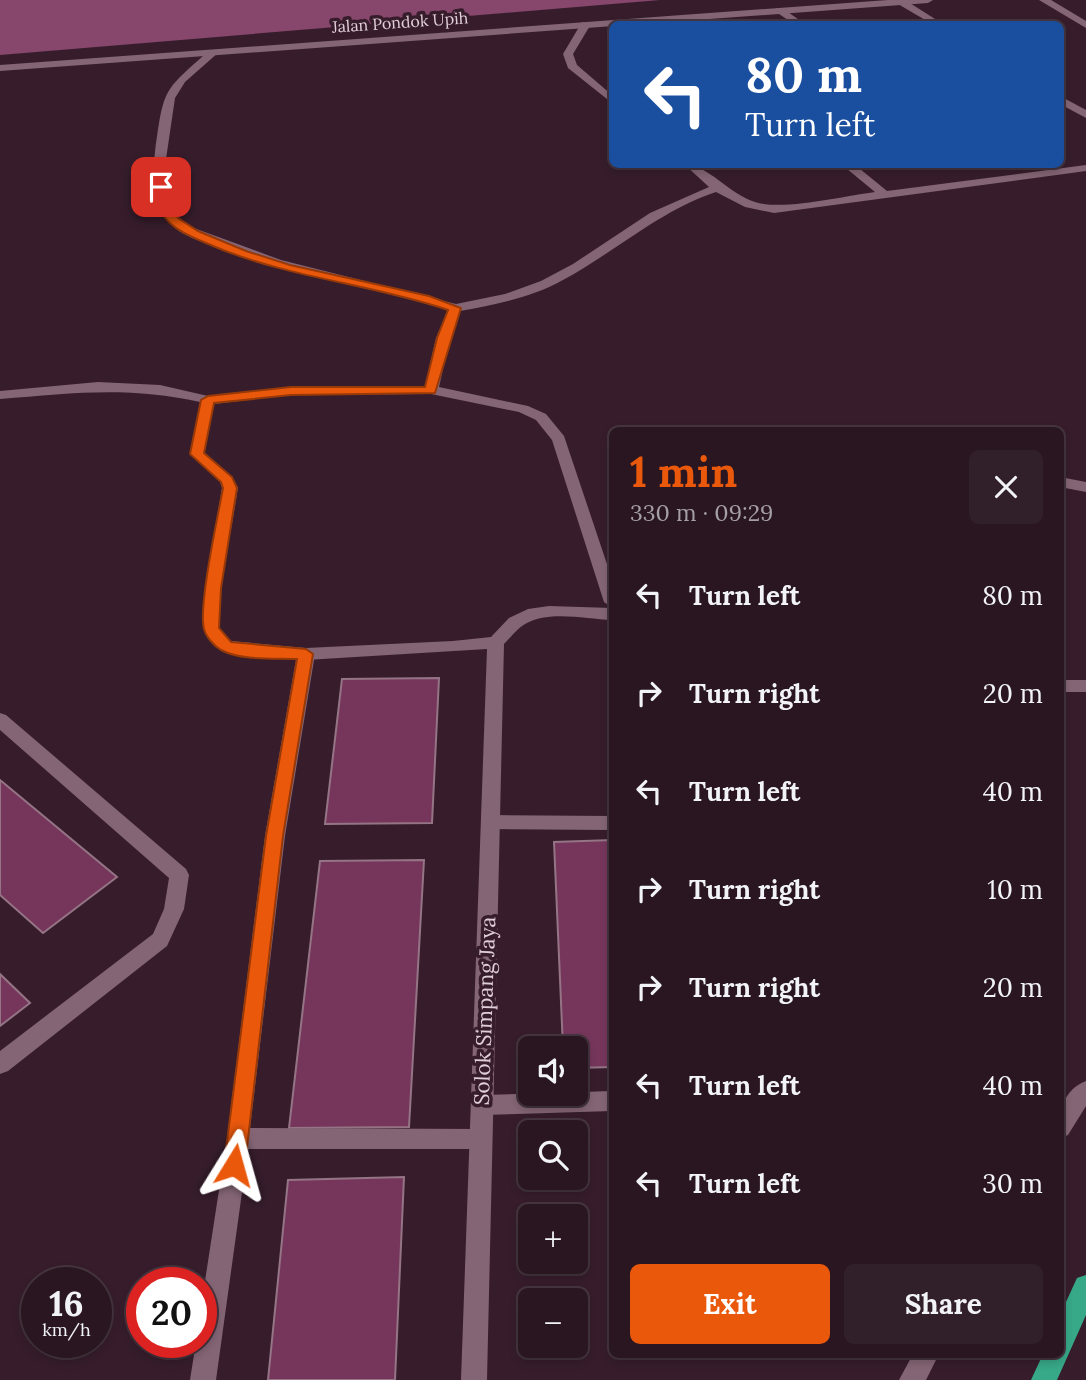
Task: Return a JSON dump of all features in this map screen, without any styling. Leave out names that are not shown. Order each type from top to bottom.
[{"type":"main road","points":[[1064,1335],[1086,1287]]},
{"type":"main road","points":[[1044,1380],[1054,1358]]},
{"type":"street","name":"Jalan Pondok Upih","points":[[660,21],[928,0]]},
{"type":"street","points":[[1044,0],[1086,25]]},
{"type":"street","points":[[901,2],[933,21]]},
{"type":"street","points":[[779,10],[796,21]]},
{"type":"street","name":"Jalan Pondok Upih","points":[[0,68],[609,22]]},
{"type":"street","points":[[586,23],[568,54],[569,60],[572,66],[609,97]]},
{"type":"street","points":[[214,52],[176,85],[171,96],[160,158],[163,204],[174,220],[194,233],[264,261],[425,298],[455,308],[506,298],[558,278],[677,201],[717,188]]},
{"type":"street","points":[[1064,101],[1086,115]]},
{"type":"street","points":[[694,168],[717,188],[748,205],[774,209],[1086,168]]},
{"type":"street","points":[[851,168],[887,196]]},
{"type":"street","points":[[1008,168],[1020,177]]},
{"type":"street","points":[[431,390],[443,338],[455,308]]},
{"type":"street","points":[[0,395],[98,386],[160,389],[208,400],[291,391],[431,390],[523,409],[541,417],[552,428],[563,450],[609,593]]},
{"type":"street","points":[[208,400],[197,454],[227,480],[230,488],[214,588],[211,628],[226,646],[244,650],[306,654],[453,647],[496,642],[515,622],[528,615],[549,612],[609,614]]},
{"type":"street","points":[[1064,483],[1086,487]]},
{"type":"street","name":"Solok Simpang Jaya","points":[[474,1380],[496,642]]},
{"type":"street","points":[[203,1380],[238,1138],[275,836],[306,654]]},
{"type":"street","points":[[1064,685],[1086,687]]},
{"type":"street","points":[[0,720],[178,875],[177,898],[171,922],[160,940],[0,1064]]},
{"type":"street","points":[[491,822],[609,823]]},
{"type":"street","points":[[1064,1122],[1086,1091]]},
{"type":"street","points":[[482,1105],[609,1101]]},
{"type":"street","points":[[238,1138],[481,1139]]},
{"type":"street","points":[[912,1380],[925,1358]]},
{"type":"shaded area","points":[[0,0],[660,0],[0,55]]},
{"type":"building","points":[[439,678],[432,823],[325,824],[342,679]]},
{"type":"building","points":[[0,780],[117,877],[43,933],[0,895]]},
{"type":"building","points":[[609,840],[609,1067],[588,1068],[588,1036],[562,1036],[554,842]]},
{"type":"building","points":[[424,860],[409,1127],[289,1128],[320,861]]},
{"type":"building","points":[[0,974],[30,1003],[0,1026]]},
{"type":"building","points":[[404,1177],[395,1380],[268,1380],[288,1180]]},
{"type":"route","points":[[161,187],[163,204],[174,220],[194,233],[242,254],[287,268],[425,298],[455,308],[443,338],[431,390],[291,391],[208,400],[197,454],[227,480],[230,488],[214,588],[211,628],[226,646],[244,650],[306,654],[275,836],[234,1165]]}]
